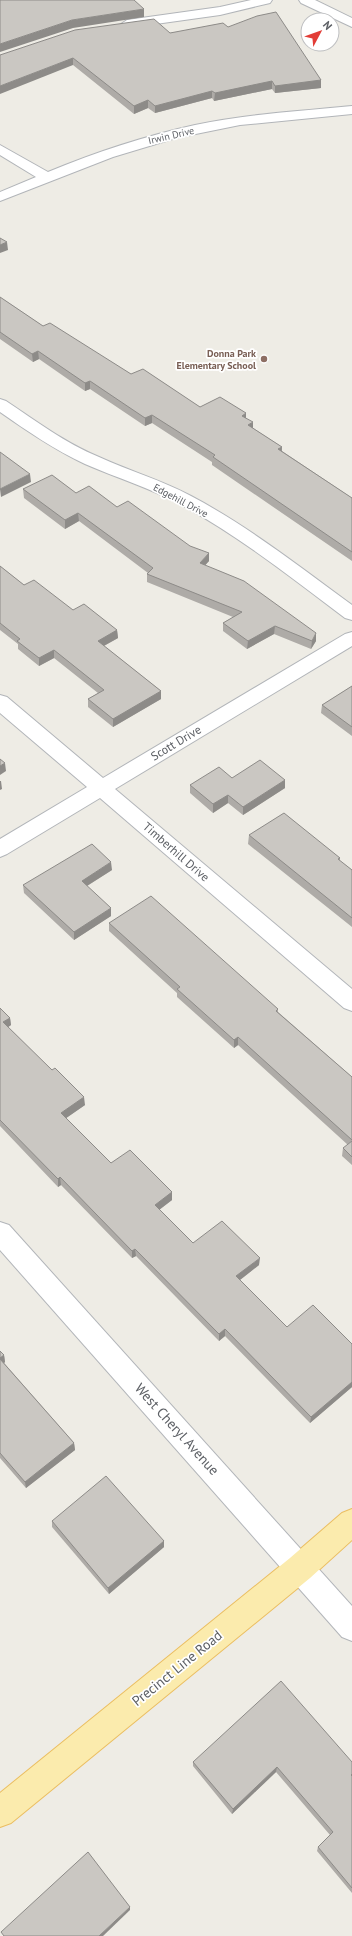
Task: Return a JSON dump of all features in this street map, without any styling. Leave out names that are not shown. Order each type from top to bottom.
[{"type":"main road","name":"Precinct Line Road","points":[[0,1812],[300,1568],[352,1522]]},
{"type":"street","points":[[114,26],[220,10],[266,0]]},
{"type":"street","points":[[306,0],[352,23]]},
{"type":"street","name":"Irwin Drive","points":[[0,197],[108,153],[176,133],[226,124],[352,110]]},
{"type":"street","points":[[0,149],[47,177]]},
{"type":"street","name":"Edgehill Drive","points":[[0,404],[51,440],[93,460],[157,486],[198,507],[271,555],[352,614]]},
{"type":"street","name":"Scott Drive","points":[[0,849],[352,638]]},
{"type":"street","name":"Timberhill Drive","points":[[0,702],[352,1002]]},
{"type":"street","name":"West Cheryl Avenue","points":[[0,1233],[352,1627]]},
{"type":"building","points":[[0,0],[134,0],[144,9],[72,20],[0,44]]},
{"type":"building","points":[[276,12],[300,48],[300,52],[302,52],[321,80],[275,86],[272,81],[215,93],[212,91],[155,106],[148,100],[134,106],[73,58],[0,86],[0,55],[75,30],[154,19],[170,33],[223,23],[228,27],[257,16]]},
{"type":"building","points":[[0,238],[7,242],[0,245]]},
{"type":"building","points":[[0,297],[43,326],[50,323],[131,374],[143,369],[200,407],[220,397],[246,413],[242,416],[253,422],[248,425],[282,447],[278,449],[352,498],[352,552],[213,457],[215,455],[152,415],[145,418],[90,381],[85,383],[38,351],[32,354],[0,332]]},
{"type":"building","points":[[0,452],[30,474],[0,489]]},
{"type":"building","points":[[52,475],[76,493],[89,486],[117,507],[128,501],[190,546],[209,553],[200,563],[244,581],[316,633],[312,641],[275,626],[248,641],[223,623],[242,612],[147,574],[153,568],[78,513],[65,520],[23,489]]},
{"type":"building","points":[[0,566],[24,585],[34,580],[73,610],[84,604],[117,630],[98,641],[161,691],[113,719],[88,699],[104,690],[54,650],[39,658],[17,641],[20,639],[0,623]]},
{"type":"building","points":[[352,686],[352,727],[322,705]]},
{"type":"building","points":[[0,759],[5,763],[0,766]]},
{"type":"building","points":[[260,760],[285,780],[243,807],[228,795],[213,804],[190,785],[219,767],[232,778]]},
{"type":"building","points":[[284,813],[340,858],[338,859],[352,870],[352,918],[249,835]]},
{"type":"building","points":[[92,844],[111,862],[82,881],[111,908],[74,932],[23,885]]},
{"type":"building","points":[[151,896],[278,1009],[276,1011],[352,1077],[352,1140],[238,1037],[234,1040],[177,989],[180,987],[109,923]]},
{"type":"building","points":[[0,1008],[10,1018],[3,1022],[52,1070],[55,1068],[84,1097],[61,1113],[111,1163],[130,1150],[172,1192],[155,1205],[193,1243],[222,1221],[260,1258],[236,1276],[287,1327],[313,1305],[352,1344],[352,1382],[311,1417],[225,1329],[219,1334],[135,1249],[132,1251],[60,1177],[58,1179],[0,1120]]},
{"type":"building","points":[[352,1141],[352,1157],[343,1148]]},
{"type":"building","points":[[0,1351],[4,1355],[0,1358]]},
{"type":"building","points":[[0,1359],[74,1443],[25,1482],[0,1453]]},
{"type":"building","points":[[106,1476],[164,1541],[108,1588],[52,1521]]},
{"type":"building","points":[[281,1681],[352,1762],[352,1888],[318,1847],[333,1832],[277,1767],[233,1809],[193,1762]]},
{"type":"building","points":[[88,1852],[130,1907],[99,1936],[4,1936],[1,1932]]},
{"type":"place","name":"Donna Park Elementary School","points":[[264,359]]}]
